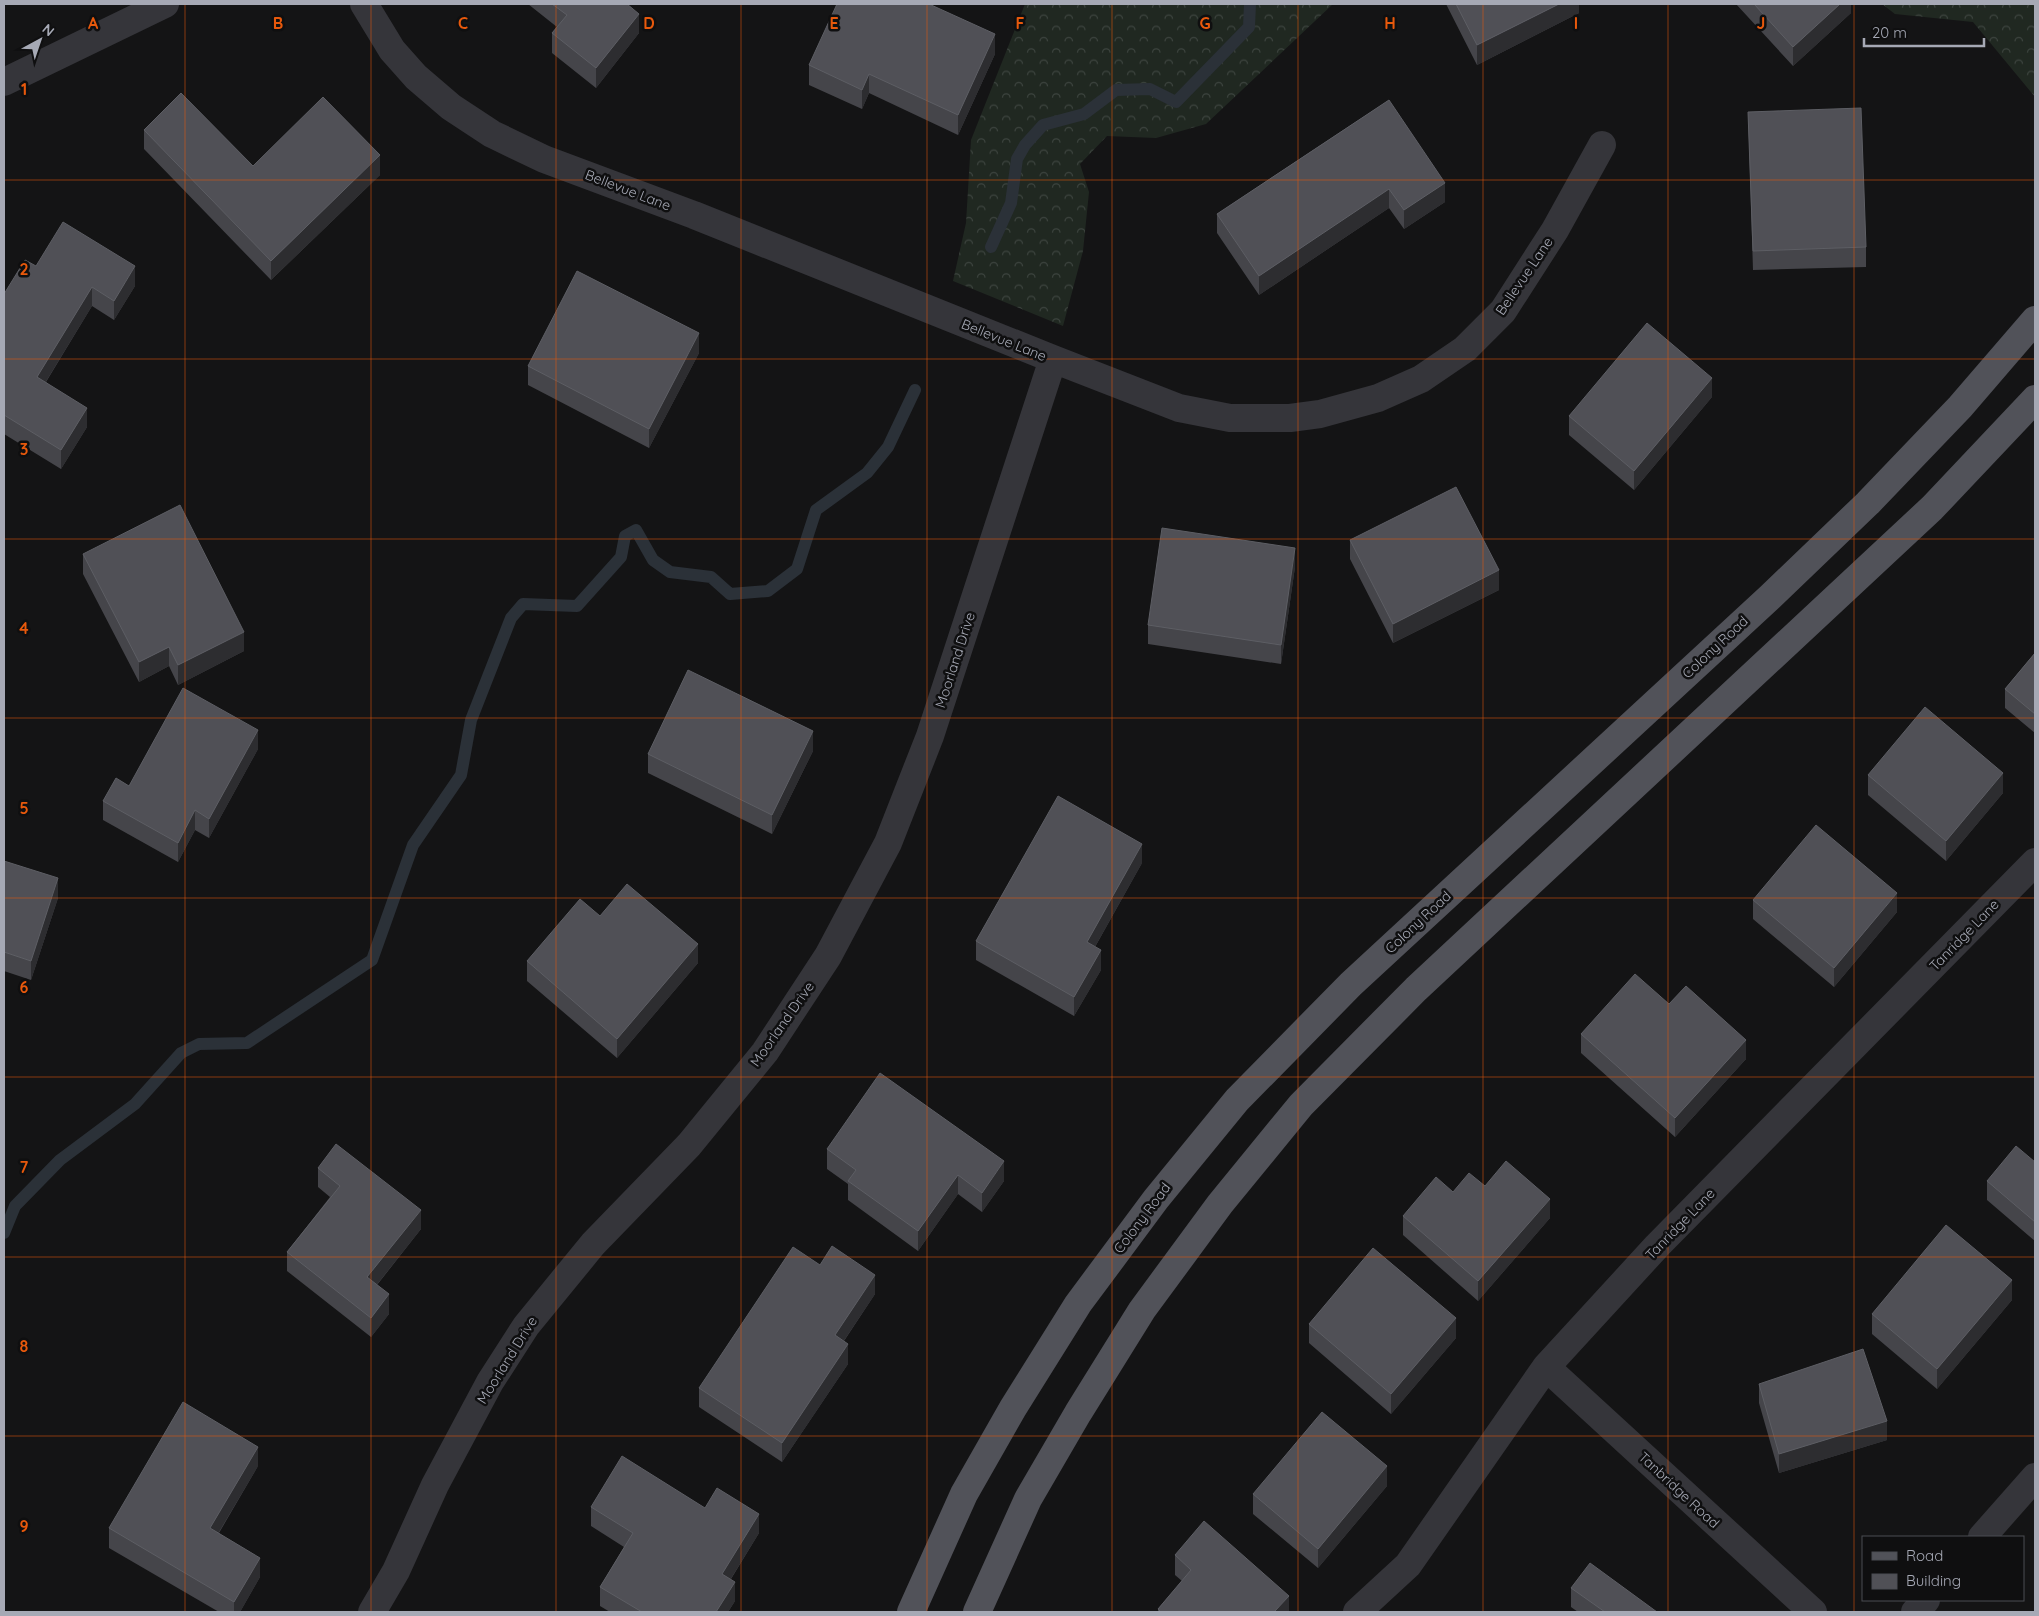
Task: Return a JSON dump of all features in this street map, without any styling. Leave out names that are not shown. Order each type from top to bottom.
[{"type":"main road","name":"Colony Road","points":[[911,1612],[964,1494],[1013,1408],[1078,1304],[1156,1199],[1237,1100],[1351,984],[1770,597],[1868,503],[1960,407],[2035,320]]},
{"type":"main road","points":[[977,1612],[1028,1499],[1078,1413],[1142,1310],[1220,1204],[1301,1105],[1416,989],[1932,508],[2035,398]]},
{"type":"street","points":[[4,82],[165,4]]},
{"type":"street","name":"Bellevue Lane","points":[[364,4],[392,50],[416,77],[452,107],[492,134],[544,158],[694,214],[1179,408],[1230,418],[1290,418],[1320,414],[1378,398],[1421,379],[1466,349],[1503,311],[1555,230],[1602,145]]},
{"type":"street","name":"Moorland Drive","points":[[372,1612],[396,1571],[436,1485],[486,1390],[526,1326],[593,1244],[695,1138],[765,1052],[828,956],[888,843],[930,736],[1053,359]]},
{"type":"street","name":"Tanridge Lane","points":[[1357,1612],[1408,1564],[1546,1367],[1657,1246],[2035,862]]},
{"type":"street","name":"Tanbridge Road","points":[[1546,1367],[1813,1612]]},
{"type":"street","points":[[1983,1536],[2035,1477]]},
{"type":"street","points":[[1915,1612],[1925,1601]]},
{"type":"green space","points":[[1025,4],[1333,4],[1206,124],[1156,138],[1107,136],[1080,164],[1089,192],[1083,251],[1063,326],[953,281],[966,223],[971,140]]},
{"type":"green space","points":[[1882,4],[2035,4],[2035,97],[1973,22],[1895,14]]},
{"type":"building","points":[[552,4],[627,4],[639,14],[596,68],[552,33],[567,15]]},
{"type":"building","points":[[837,4],[929,4],[995,34],[958,115],[869,74],[862,90],[809,65]]},
{"type":"building","points":[[1456,4],[1559,4],[1477,45]]},
{"type":"building","points":[[1754,4],[1840,4],[1793,47]]},
{"type":"building","points":[[181,93],[253,166],[323,97],[380,155],[271,261],[144,130]]},
{"type":"building","points":[[1389,100],[1445,183],[1404,210],[1389,189],[1259,276],[1217,214]]},
{"type":"building","points":[[1861,108],[1866,247],[1753,251],[1748,112]]},
{"type":"building","points":[[63,222],[135,266],[114,301],[92,287],[37,377],[87,408],[61,450],[4,415],[4,294],[25,260],[36,266]]},
{"type":"building","points":[[577,271],[699,333],[649,429],[528,366]]},
{"type":"building","points":[[1647,323],[1712,378],[1634,471],[1569,416]]},
{"type":"building","points":[[1456,487],[1499,570],[1393,624],[1350,540]]},
{"type":"building","points":[[180,505],[244,632],[178,665],[169,647],[139,662],[83,554]]},
{"type":"building","points":[[1162,528],[1295,548],[1281,645],[1148,625]]},
{"type":"building","points":[[2035,653],[2035,714],[2005,689]]},
{"type":"building","points":[[688,670],[813,731],[772,815],[648,754]]},
{"type":"building","points":[[183,688],[258,730],[209,819],[195,810],[178,843],[103,801],[116,778],[129,786]]},
{"type":"building","points":[[1925,707],[2003,773],[1946,841],[1868,775]]},
{"type":"building","points":[[1058,796],[1142,844],[1087,942],[1101,950],[1074,997],[976,941]]},
{"type":"building","points":[[1816,825],[1897,893],[1834,968],[1753,900]]},
{"type":"building","points":[[4,861],[58,878],[31,961],[4,952]]},
{"type":"building","points":[[627,884],[698,944],[617,1039],[527,961],[580,899],[600,916]]},
{"type":"building","points":[[1635,974],[1669,1004],[1686,986],[1746,1040],[1675,1118],[1581,1034]]},
{"type":"building","points":[[880,1073],[1004,1161],[982,1193],[958,1175],[918,1231],[848,1181],[856,1170],[827,1149]]},
{"type":"building","points":[[336,1144],[421,1210],[367,1277],[389,1294],[371,1318],[287,1252],[340,1186],[318,1168]]},
{"type":"building","points":[[2016,1146],[2035,1162],[2035,1222],[1987,1181]]},
{"type":"building","points":[[1506,1161],[1550,1199],[1478,1281],[1403,1216],[1436,1177],[1453,1192],[1469,1173],[1485,1186]]},
{"type":"building","points":[[1946,1225],[2012,1280],[1937,1369],[1872,1314]]},
{"type":"building","points":[[832,1246],[875,1275],[835,1335],[848,1344],[782,1443],[699,1388],[793,1247],[820,1265]]},
{"type":"building","points":[[1373,1248],[1456,1318],[1391,1394],[1309,1324]]},
{"type":"building","points":[[1863,1349],[1887,1421],[1779,1454],[1759,1384]]},
{"type":"building","points":[[183,1402],[258,1447],[210,1528],[260,1558],[234,1602],[109,1528]]},
{"type":"building","points":[[1322,1412],[1387,1466],[1318,1549],[1253,1494]]},
{"type":"building","points":[[622,1456],[705,1508],[717,1488],[759,1514],[722,1574],[735,1582],[716,1612],[642,1612],[600,1587],[633,1533],[591,1507]]},
{"type":"building","points":[[1204,1521],[1289,1596],[1274,1612],[1161,1612],[1158,1609],[1191,1570],[1175,1555]]},
{"type":"building","points":[[1590,1563],[1657,1612],[1605,1612],[1571,1588]]},
{"type":"waterway","points":[[991,247],[1011,203],[1017,159],[1025,145],[1043,125],[1084,114],[1116,90],[1150,89],[1176,102],[1249,27],[1250,4]]},
{"type":"waterway","points":[[4,1233],[15,1206],[60,1160],[135,1104],[181,1053],[199,1044],[247,1043],[372,960],[413,845],[461,775],[471,720],[511,618],[523,604],[577,606],[621,557],[625,536],[636,530],[653,560],[670,572],[711,577],[730,594],[768,591],[797,569],[816,510],[867,473],[888,447],[915,390]]}]
